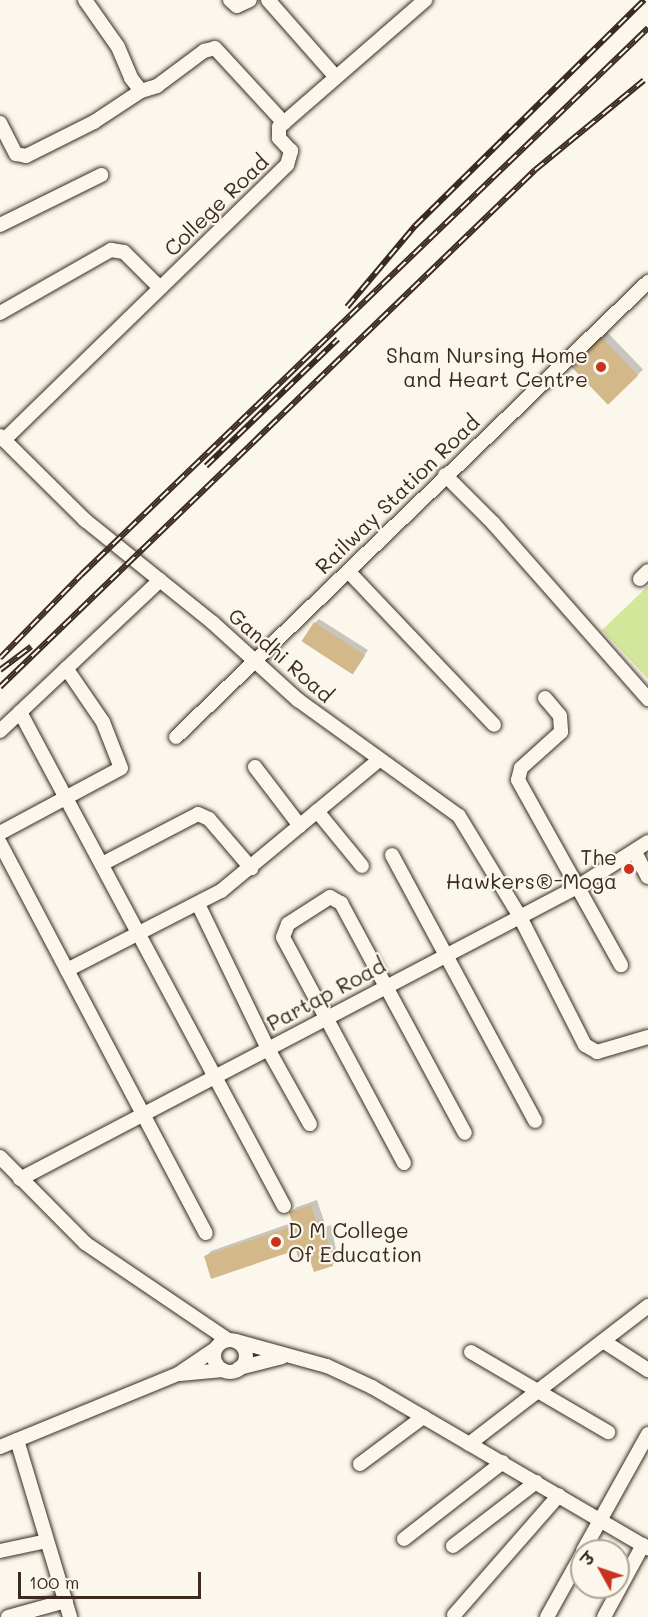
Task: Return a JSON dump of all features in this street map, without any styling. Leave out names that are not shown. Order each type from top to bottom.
[{"type":"street","points":[[85,0],[141,91]]},
{"type":"street","points":[[230,0],[237,6],[250,0]]},
{"type":"street","points":[[268,0],[336,77]]},
{"type":"street","points":[[0,123],[16,154],[26,156],[94,122],[141,91],[157,86],[204,51],[215,48],[284,123],[425,0]]},
{"type":"street","name":"College Road","points":[[2,438],[287,165],[291,151],[277,132],[284,123]]},
{"type":"street","points":[[0,225],[101,175]]},
{"type":"street","points":[[0,313],[111,250],[124,252],[160,288]]},
{"type":"street","name":"Railway Station Road","points":[[176,737],[445,475],[648,282]]},
{"type":"street","name":"Gandhi Road","points":[[2,438],[85,520],[160,580],[298,699],[459,816],[519,915],[585,1046],[597,1052],[648,1037]]},
{"type":"street","points":[[445,475],[493,523],[648,699]]},
{"type":"street","points":[[348,571],[494,725]]},
{"type":"street","points":[[0,731],[160,580]]},
{"type":"street","points":[[0,833],[121,766],[103,722],[66,668]]},
{"type":"street","points":[[545,698],[560,716],[561,732],[520,768],[518,780],[621,965]]},
{"type":"street","points":[[20,712],[284,1206]]},
{"type":"street","points":[[67,970],[198,904],[251,868],[379,760]]},
{"type":"street","points":[[255,767],[300,826]]},
{"type":"street","points":[[317,811],[362,866]]},
{"type":"street","points":[[102,864],[198,814],[209,819],[251,868]]},
{"type":"street","name":"Partap Road","points":[[21,1179],[519,915],[579,886],[648,842]]},
{"type":"street","points":[[0,843],[146,1113],[207,1233]]},
{"type":"street","points":[[635,852],[648,877]]},
{"type":"street","points":[[392,855],[535,1121]]},
{"type":"street","points":[[404,1163],[283,937],[288,924],[326,899],[339,899],[465,1133]]},
{"type":"street","points":[[198,904],[268,1049],[310,1124]]},
{"type":"street","points":[[0,1158],[85,1243],[232,1340],[245,1354],[239,1368]]},
{"type":"street","points":[[469,1444],[648,1306]]},
{"type":"street","points":[[0,1447],[178,1374],[232,1340],[282,1357],[327,1366],[503,1462],[646,1547],[604,1617]]},
{"type":"street","points":[[603,1341],[648,1370]]},
{"type":"street","points":[[215,1349],[214,1358],[223,1370]]},
{"type":"street","points":[[471,1352],[608,1432]]},
{"type":"street","points":[[178,1374],[239,1368],[282,1357]]},
{"type":"street","points":[[360,1464],[423,1417]]},
{"type":"street","points":[[590,1539],[648,1434]]},
{"type":"street","points":[[17,1440],[70,1617]]},
{"type":"street","points":[[404,1539],[503,1462]]},
{"type":"street","points":[[453,1546],[536,1482]]},
{"type":"street","points":[[454,1616],[559,1495]]},
{"type":"street","points":[[0,1551],[47,1541]]},
{"type":"street","points":[[547,1617],[570,1575]]},
{"type":"street","points":[[8,1617],[66,1601]]},
{"type":"green space","points":[[648,586],[648,679],[602,630]]},
{"type":"building","points":[[600,336],[638,376],[608,405],[570,365]]},
{"type":"building","points":[[314,622],[365,655],[353,675],[301,641]]},
{"type":"building","points":[[311,1205],[320,1232],[325,1230],[333,1266],[314,1272],[309,1257],[299,1261],[296,1250],[211,1279],[204,1256],[293,1226],[289,1212]]},
{"type":"railway","points":[[347,307],[415,226],[644,0]]},
{"type":"railway","points":[[0,658],[81,575],[648,28]]},
{"type":"railway","points":[[0,687],[535,170],[644,80]]},
{"type":"railway","points":[[206,466],[338,339]]},
{"type":"railway","points":[[0,670],[31,647]]},
{"type":"place","name":"Sham Nursing Home and Heart Centre","points":[[601,367]]},
{"type":"place","name":"The Hawkers®-Moga","points":[[629,869]]},
{"type":"place","name":"D M College Of Education","points":[[276,1242]]}]
